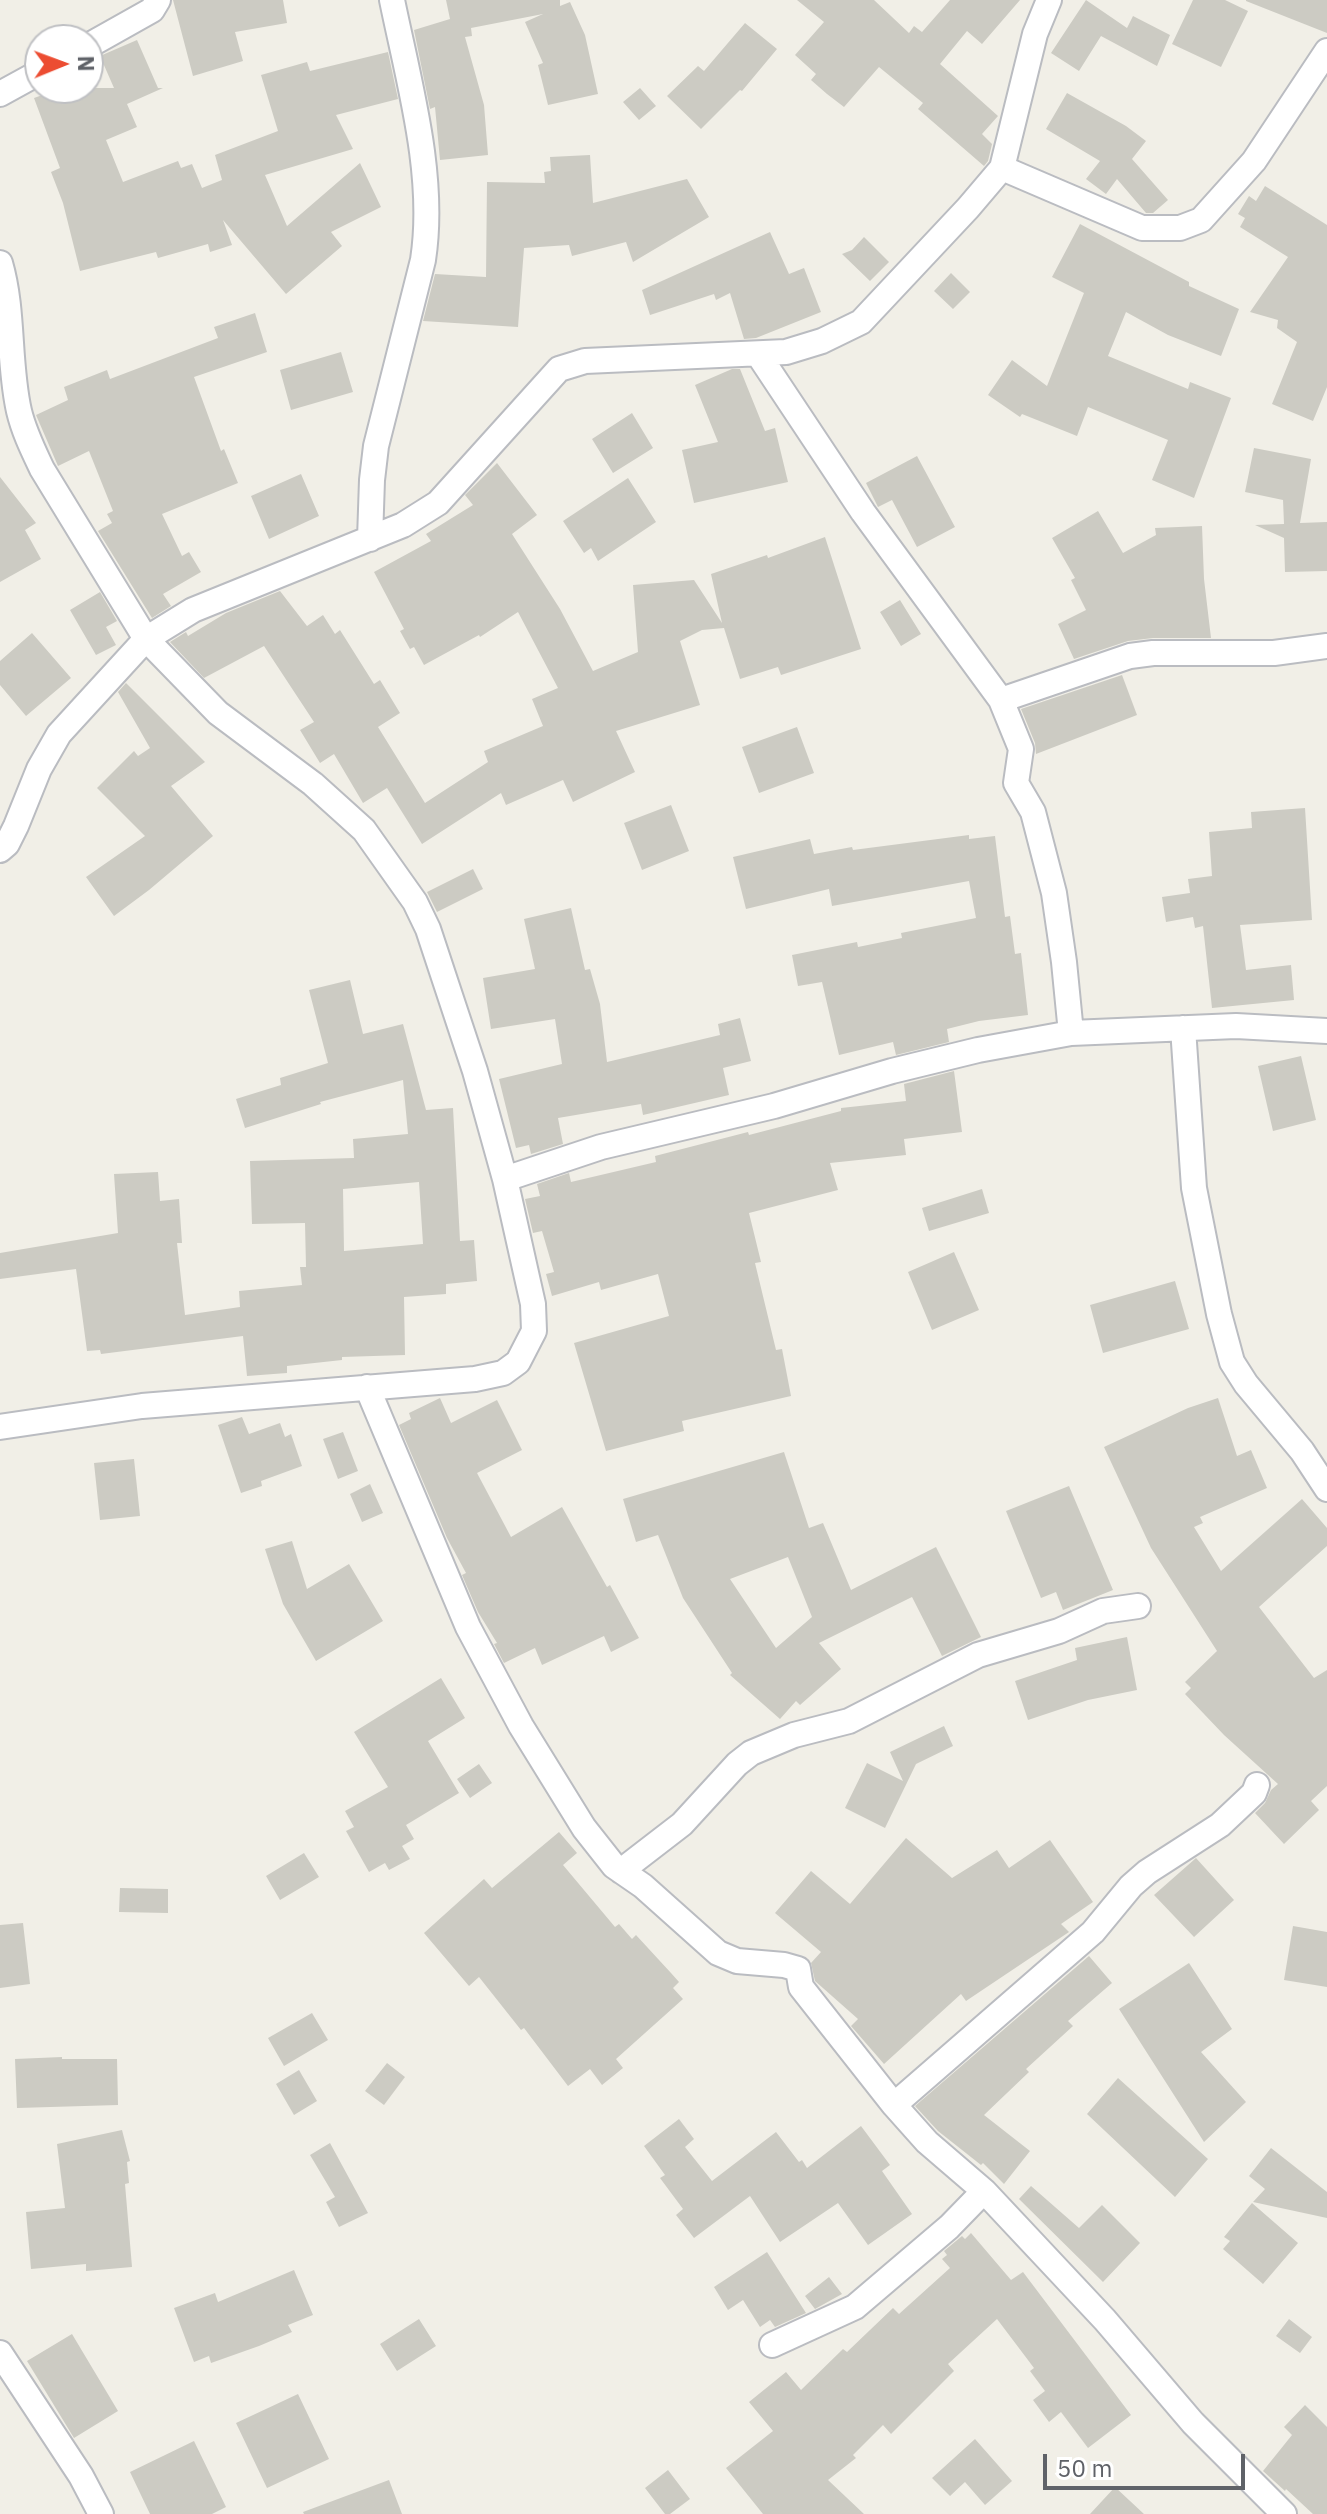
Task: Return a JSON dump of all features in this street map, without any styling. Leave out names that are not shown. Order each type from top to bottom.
[{"type":"street","points":[[104,37],[152,10],[158,0]]},
{"type":"street","points":[[370,539],[376,446],[427,233],[427,202],[414,108],[392,0]]},
{"type":"street","points":[[0,850],[16,826],[39,769],[59,734],[146,639],[193,610],[403,525],[438,503],[559,369],[585,361],[786,352],[822,341],[861,322],[1002,168],[1035,34],[1049,0]]},
{"type":"street","points":[[1002,168],[1142,228],[1180,228],[1201,220],[1254,161],[1327,51]]},
{"type":"street","points":[[0,94],[24,81]]},
{"type":"street","points":[[0,263],[7,293],[6,346],[29,443],[146,639],[218,713],[313,784],[364,830],[415,902],[428,929],[475,1071],[505,1179],[533,1304],[534,1331],[518,1362],[503,1373],[475,1379],[142,1406],[0,1427]]},
{"type":"street","points":[[758,354],[863,512],[1001,700],[1021,749],[1016,783],[1033,812],[1054,893],[1071,1033]]},
{"type":"street","points":[[1001,700],[1130,656],[1153,653],[1274,653],[1327,646]]},
{"type":"street","points":[[505,1179],[601,1147],[774,1106],[892,1071],[978,1050],[1071,1033],[1236,1026],[1327,1031]]},
{"type":"street","points":[[1183,1028],[1194,1188],[1219,1314],[1232,1362],[1246,1384],[1302,1451],[1327,1489]]},
{"type":"street","points":[[367,1387],[475,1639],[521,1726],[560,1790],[584,1828],[614,1866],[643,1886],[718,1953],[737,1961],[798,1969],[801,1987],[894,2105],[927,2142],[984,2191],[1105,2320],[1193,2423],[1284,2514]]},
{"type":"street","points":[[621,1871],[682,1824],[751,1753],[794,1735],[849,1721],[978,1655],[1059,1631],[1103,1611],[1138,1606]]},
{"type":"street","points":[[894,2105],[1093,1932],[1131,1886],[1147,1872],[1220,1825],[1254,1793],[1257,1785]]},
{"type":"street","points":[[772,2345],[855,2307],[949,2227],[984,2191]]},
{"type":"street","points":[[0,2353],[81,2476],[101,2514]]},
{"type":"building","points":[[173,0],[283,0],[287,23],[235,32],[243,61],[193,76]]},
{"type":"building","points":[[446,0],[560,0],[560,6],[570,2],[585,35],[598,94],[548,105],[538,65],[543,63],[525,22],[543,14],[471,28],[472,36],[465,37],[484,105],[488,155],[440,160],[435,107],[430,109],[414,30],[450,19]]},
{"type":"building","points":[[797,0],[874,0],[909,33],[914,26],[922,32],[950,0],[1020,0],[982,44],[967,31],[940,64],[998,116],[982,134],[992,144],[984,166],[918,109],[923,103],[879,67],[844,107],[811,80],[816,74],[795,55],[824,22]]},
{"type":"building","points":[[1086,0],[1127,28],[1133,16],[1170,35],[1157,66],[1101,36],[1079,71],[1051,53]]},
{"type":"building","points":[[1193,0],[1225,0],[1248,11],[1221,67],[1172,44]]},
{"type":"building","points":[[1327,0],[1327,33],[1246,1]]},
{"type":"building","points":[[745,23],[777,49],[742,91],[701,129],[667,96],[698,66],[704,71]]},
{"type":"building","points":[[137,40],[158,88],[163,88],[127,104],[137,127],[106,140],[123,182],[178,161],[181,168],[192,164],[202,188],[222,180],[215,155],[278,131],[261,75],[307,62],[310,71],[388,52],[398,99],[336,115],[353,149],[265,175],[287,226],[360,163],[381,207],[331,232],[342,246],[286,294],[223,220],[232,245],[210,252],[208,244],[158,258],[156,252],[80,271],[63,203],[51,172],[60,168],[36,104],[104,104],[104,88],[114,88],[104,65],[104,54]]},
{"type":"building","points":[[640,88],[656,106],[639,120],[623,102]]},
{"type":"building","points":[[1067,93],[1126,126],[1146,141],[1132,159],[1168,200],[1153,213],[1146,213],[1117,179],[1106,194],[1086,179],[1100,161],[1046,129]]},
{"type":"building","points":[[590,155],[593,203],[687,179],[709,217],[633,262],[626,242],[572,256],[569,245],[524,248],[518,327],[423,321],[435,274],[486,277],[487,182],[545,183],[544,172],[551,171],[550,157]]},
{"type":"building","points":[[1265,186],[1327,225],[1327,387],[1313,421],[1272,404],[1297,342],[1277,328],[1278,320],[1250,312],[1288,257],[1240,227],[1245,218],[1238,214],[1249,196],[1256,201]]},
{"type":"building","points":[[1080,224],[1189,282],[1189,286],[1239,309],[1221,356],[1168,335],[1126,312],[1108,356],[1188,389],[1190,382],[1231,398],[1194,498],[1152,480],[1168,440],[1088,407],[1077,436],[1022,414],[1020,417],[988,395],[1012,360],[1047,386],[1084,293],[1052,277]]},
{"type":"building","points":[[770,232],[789,274],[804,268],[821,312],[756,338],[744,339],[730,293],[716,300],[714,294],[650,315],[642,290]]},
{"type":"building","points":[[864,237],[889,262],[870,281],[842,254],[852,250]]},
{"type":"building","points":[[951,273],[970,292],[953,309],[934,291]]},
{"type":"building","points":[[255,313],[267,352],[194,377],[221,451],[224,449],[238,483],[162,514],[182,556],[189,552],[201,572],[163,594],[171,606],[152,618],[98,531],[112,523],[107,514],[113,511],[89,451],[58,466],[36,415],[68,400],[64,387],[107,370],[110,379],[218,338],[214,327]]},
{"type":"building","points":[[341,352],[353,392],[291,410],[280,370]]},
{"type":"building","points":[[732,369],[740,369],[765,431],[775,428],[788,482],[694,503],[682,450],[718,442],[695,385]]},
{"type":"building","points":[[632,413],[653,448],[613,473],[592,439]]},
{"type":"building","points":[[1254,448],[1311,459],[1300,523],[1327,522],[1327,571],[1285,572],[1284,538],[1255,525],[1284,524],[1283,500],[1245,492]]},
{"type":"building","points":[[917,456],[955,527],[917,547],[892,500],[878,507],[866,483]]},
{"type":"building","points":[[497,463],[537,515],[512,534],[560,609],[593,671],[638,652],[633,585],[694,580],[722,623],[711,574],[825,537],[861,649],[781,675],[778,667],[740,679],[724,628],[702,630],[680,641],[700,705],[616,731],[635,772],[573,802],[563,780],[506,805],[501,793],[422,844],[387,788],[363,803],[334,754],[320,763],[300,730],[314,722],[264,646],[204,678],[170,642],[186,632],[188,636],[226,613],[280,591],[307,626],[323,615],[335,634],[340,630],[374,684],[380,680],[400,713],[378,727],[425,803],[488,762],[484,751],[543,726],[532,699],[558,688],[518,612],[480,637],[424,665],[400,631],[404,629],[374,572],[431,541],[426,534],[473,505],[465,495]]},
{"type":"building","points":[[301,474],[319,516],[269,539],[251,496]]},
{"type":"building","points":[[0,477],[36,523],[25,530],[41,559],[0,582]]},
{"type":"building","points":[[628,478],[656,522],[598,561],[591,548],[584,553],[563,521]]},
{"type":"building","points":[[1098,511],[1123,553],[1156,535],[1155,528],[1202,526],[1211,638],[1128,641],[1074,659],[1058,624],[1086,610],[1071,580],[1075,578],[1052,538]]},
{"type":"building","points":[[100,592],[117,621],[106,627],[116,645],[96,655],[70,610]]},
{"type":"building","points":[[900,600],[921,634],[901,646],[880,612]]},
{"type":"building","points":[[32,633],[71,678],[26,716],[0,685],[0,661]]},
{"type":"building","points":[[1122,675],[1137,715],[1036,754],[1035,743],[1021,709]]},
{"type":"building","points":[[126,683],[205,762],[171,786],[213,836],[114,916],[86,877],[145,836],[97,788],[134,751],[138,756],[150,748],[118,692]]},
{"type":"building","points":[[797,727],[814,773],[759,793],[742,747]]},
{"type":"building","points":[[671,805],[689,851],[642,870],[624,823]]},
{"type":"building","points":[[1305,808],[1312,920],[1240,925],[1246,970],[1291,965],[1294,1000],[1212,1008],[1203,926],[1195,928],[1193,917],[1166,922],[1162,897],[1190,893],[1188,879],[1212,876],[1209,832],[1252,828],[1251,812]]},
{"type":"building","points":[[969,835],[969,839],[995,836],[1005,917],[1010,916],[1015,954],[1021,953],[1028,1015],[979,1021],[947,1029],[949,1042],[896,1055],[893,1042],[839,1055],[822,982],[798,986],[792,955],[857,942],[858,947],[902,938],[901,933],[976,918],[969,881],[832,906],[829,889],[746,909],[733,857],[810,839],[814,854]]},
{"type":"building","points":[[473,869],[483,889],[437,912],[427,892]]},
{"type":"building","points":[[571,908],[585,970],[590,969],[600,1004],[607,1062],[720,1035],[718,1024],[740,1018],[751,1061],[723,1068],[729,1095],[643,1115],[641,1104],[558,1118],[563,1144],[531,1154],[529,1145],[516,1148],[499,1079],[562,1064],[555,1019],[491,1029],[483,978],[535,969],[524,919]]},
{"type":"building","points":[[350,980],[363,1034],[403,1024],[426,1110],[453,1108],[460,1241],[474,1240],[477,1281],[446,1284],[446,1294],[404,1297],[405,1355],[342,1357],[342,1360],[287,1366],[287,1373],[247,1376],[243,1336],[101,1354],[100,1350],[87,1351],[76,1269],[0,1279],[0,1253],[118,1233],[114,1174],[158,1172],[160,1201],[179,1199],[182,1243],[177,1243],[185,1315],[240,1307],[239,1291],[302,1285],[300,1267],[306,1267],[305,1223],[252,1224],[250,1161],[354,1158],[353,1139],[408,1134],[403,1080],[320,1102],[245,1128],[236,1099],[281,1085],[280,1078],[328,1063],[309,990]],"holes":[[[419,1182],[423,1244],[344,1251],[343,1189]]]},
{"type":"building","points":[[1301,1056],[1316,1120],[1273,1131],[1258,1066]]},
{"type":"building","points":[[954,1071],[962,1132],[904,1139],[906,1155],[830,1163],[838,1190],[749,1213],[761,1262],[755,1263],[776,1350],[782,1349],[791,1396],[682,1421],[684,1431],[606,1451],[574,1343],[669,1316],[658,1274],[601,1290],[599,1282],[552,1296],[546,1274],[554,1272],[542,1231],[533,1233],[525,1199],[540,1196],[537,1184],[569,1173],[571,1182],[656,1162],[655,1156],[748,1132],[749,1135],[841,1111],[841,1108],[906,1101],[904,1084]]},
{"type":"building","points":[[982,1189],[989,1213],[929,1231],[922,1208]]},
{"type":"building","points":[[954,1252],[979,1310],[932,1330],[908,1272]]},
{"type":"building","points":[[1175,1281],[1189,1329],[1103,1353],[1090,1305]]},
{"type":"building","points":[[440,1398],[451,1423],[497,1400],[522,1450],[477,1473],[511,1537],[562,1507],[639,1638],[611,1652],[604,1636],[542,1665],[535,1648],[504,1663],[494,1644],[497,1643],[478,1612],[462,1575],[466,1573],[447,1538],[399,1425],[411,1419],[409,1413]]},
{"type":"building","points":[[1218,1398],[1237,1456],[1251,1450],[1267,1488],[1200,1517],[1203,1523],[1194,1527],[1221,1571],[1302,1499],[1327,1528],[1327,1546],[1259,1607],[1314,1678],[1327,1670],[1327,1786],[1311,1801],[1319,1810],[1284,1844],[1255,1813],[1278,1784],[1185,1694],[1191,1688],[1185,1682],[1217,1651],[1151,1548],[1104,1447],[1188,1408]]},
{"type":"building","points":[[242,1417],[249,1434],[280,1423],[285,1437],[291,1434],[302,1466],[261,1481],[262,1486],[241,1493],[218,1425]]},
{"type":"building","points":[[343,1432],[358,1471],[338,1479],[323,1439]]},
{"type":"building","points":[[784,1452],[809,1528],[823,1523],[851,1590],[936,1547],[981,1637],[942,1656],[912,1597],[819,1643],[841,1669],[800,1705],[796,1701],[780,1719],[730,1675],[732,1673],[683,1598],[658,1535],[636,1542],[623,1499]],"holes":[[[788,1557],[812,1617],[776,1648],[730,1579]]]},
{"type":"building","points":[[134,1459],[140,1516],[100,1520],[94,1463]]},
{"type":"building","points":[[370,1484],[383,1513],[362,1522],[350,1494]]},
{"type":"building","points":[[1069,1486],[1113,1590],[1063,1610],[1056,1592],[1041,1598],[1006,1511]]},
{"type":"building","points":[[292,1541],[307,1589],[349,1564],[383,1621],[316,1661],[283,1604],[265,1549]]},
{"type":"building","points":[[1127,1637],[1137,1690],[1088,1700],[1028,1720],[1015,1681],[1077,1660],[1075,1648]]},
{"type":"building","points":[[441,1678],[465,1718],[428,1741],[459,1793],[406,1825],[414,1839],[402,1846],[410,1859],[389,1870],[385,1863],[369,1872],[346,1831],[354,1827],[345,1811],[388,1787],[354,1732]]},
{"type":"building","points":[[944,1726],[953,1746],[916,1764],[885,1828],[845,1808],[867,1763],[903,1781],[890,1752]]},
{"type":"building","points":[[479,1764],[492,1783],[470,1798],[457,1779]]},
{"type":"building","points":[[559,1832],[577,1853],[563,1865],[615,1927],[619,1924],[632,1939],[636,1935],[671,1973],[679,1982],[673,1988],[683,1999],[616,2059],[623,2068],[602,2085],[590,2069],[568,2086],[524,2028],[521,2030],[479,1977],[469,1986],[424,1933],[484,1879],[492,1888]]},
{"type":"building","points":[[906,1838],[952,1878],[997,1850],[1009,1868],[1050,1840],[1093,1902],[1061,1924],[1069,1932],[966,2001],[961,1994],[884,2064],[851,2026],[858,2019],[815,1981],[811,1963],[821,1952],[775,1913],[811,1871],[850,1904]]},
{"type":"building","points":[[304,1853],[319,1877],[280,1900],[266,1876]]},
{"type":"building","points":[[1196,1858],[1234,1900],[1194,1937],[1154,1895]]},
{"type":"building","points":[[120,1888],[168,1889],[168,1913],[119,1912]]},
{"type":"building","points":[[23,1923],[30,1984],[0,1988],[0,1925]]},
{"type":"building","points":[[1293,1926],[1327,1932],[1327,1987],[1284,1980]]},
{"type":"building","points":[[1089,1956],[1112,1983],[1068,2021],[1073,2026],[1026,2069],[1029,2072],[984,2115],[1030,2151],[1004,2184],[983,2163],[981,2165],[938,2131],[915,2106]]},
{"type":"building","points":[[1189,1963],[1232,2029],[1201,2052],[1246,2102],[1204,2142],[1119,2009]]},
{"type":"building","points":[[312,2013],[328,2040],[284,2066],[268,2038]]},
{"type":"building","points":[[15,2059],[117,2059],[118,2105],[17,2108]]},
{"type":"building","points":[[387,2063],[405,2077],[384,2105],[365,2091]]},
{"type":"building","points":[[299,2070],[317,2101],[294,2115],[276,2084]]},
{"type":"building","points":[[1118,2078],[1208,2159],[1175,2197],[1087,2114]]},
{"type":"building","points":[[679,2119],[694,2139],[685,2147],[712,2181],[776,2132],[807,2168],[861,2126],[890,2165],[882,2171],[912,2214],[868,2245],[838,2203],[780,2242],[750,2196],[694,2238],[676,2215],[683,2209],[660,2178],[665,2175],[644,2146]]},
{"type":"building","points":[[122,2130],[130,2161],[127,2162],[129,2183],[125,2184],[132,2267],[86,2271],[86,2264],[31,2269],[26,2212],[65,2208],[57,2144]]},
{"type":"building","points":[[330,2143],[368,2213],[339,2227],[326,2202],[335,2197],[310,2155]]},
{"type":"building","points":[[1271,2148],[1327,2192],[1327,2218],[1253,2202],[1265,2189],[1249,2176]]},
{"type":"building","points":[[1031,2186],[1079,2228],[1102,2205],[1140,2243],[1103,2282],[1019,2199]]},
{"type":"building","points":[[1252,2203],[1298,2243],[1263,2284],[1223,2249],[1230,2241],[1224,2237]]},
{"type":"building","points":[[971,2233],[1011,2280],[1023,2272],[1131,2415],[1088,2448],[1061,2412],[1049,2422],[1033,2400],[1045,2391],[1030,2371],[1034,2368],[997,2319],[948,2364],[954,2371],[891,2434],[883,2425],[853,2455],[856,2458],[828,2480],[864,2514],[763,2514],[726,2468],[773,2431],[749,2402],[786,2372],[801,2390],[843,2349],[847,2352],[893,2308],[899,2314],[950,2268],[942,2259],[947,2255],[944,2251],[962,2236],[965,2239]]},
{"type":"building","points":[[767,2252],[806,2313],[775,2327],[770,2320],[760,2327],[743,2300],[728,2310],[714,2287]]},
{"type":"building","points":[[294,2270],[313,2315],[288,2325],[292,2332],[259,2346],[211,2363],[209,2356],[194,2362],[174,2308],[215,2293],[218,2302]]},
{"type":"building","points":[[829,2277],[842,2294],[815,2309],[805,2296]]},
{"type":"building","points":[[419,2319],[436,2346],[397,2371],[380,2344]]},
{"type":"building","points":[[1289,2319],[1312,2337],[1300,2353],[1276,2336]]},
{"type":"building","points":[[72,2334],[118,2411],[74,2438],[27,2361]]},
{"type":"building","points":[[298,2394],[329,2459],[267,2488],[236,2423]]},
{"type":"building","points":[[1305,2405],[1327,2427],[1327,2514],[1313,2514],[1263,2471],[1292,2435],[1284,2427]]},
{"type":"building","points":[[975,2439],[1012,2481],[985,2505],[965,2482],[950,2496],[932,2478]]},
{"type":"building","points":[[194,2441],[226,2507],[212,2514],[150,2514],[130,2472]]},
{"type":"building","points":[[668,2470],[690,2499],[670,2514],[665,2514],[645,2488]]},
{"type":"building","points":[[389,2480],[402,2514],[303,2512]]},
{"type":"building","points":[[1115,2487],[1144,2514],[1090,2514]]}]
